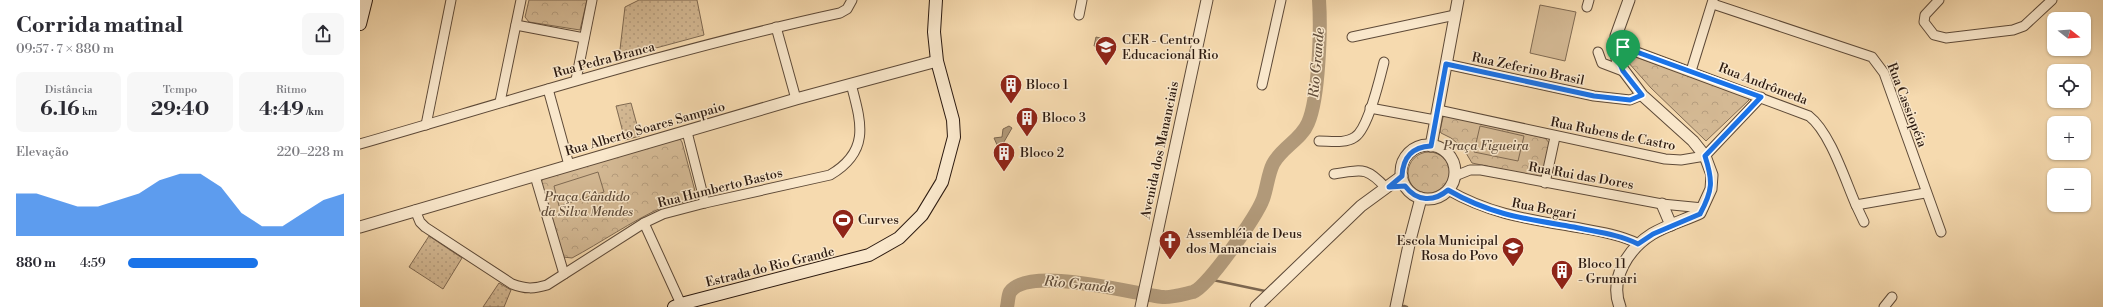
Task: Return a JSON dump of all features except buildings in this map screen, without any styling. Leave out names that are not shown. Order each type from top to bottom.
[{"type":"main road","points":[[360,24],[366,0]]},
{"type":"main road","name":"Estrada do Rio Grande","points":[[678,305],[864,257],[883,249],[911,227],[933,200],[942,182],[954,137],[954,120],[937,61],[934,32],[936,0]]},
{"type":"street","points":[[426,125],[451,0]]},
{"type":"street","points":[[500,102],[521,0]]},
{"type":"street","points":[[576,80],[592,0]]},
{"type":"street","name":"Rua Pedra Branca","points":[[360,144],[576,80],[776,27],[840,13],[847,9],[852,0]]},
{"type":"street","points":[[1079,16],[1082,0]]},
{"type":"street","name":"Avenida dos Mananciais","points":[[1140,307],[1207,0]]},
{"type":"street","points":[[1262,85],[1281,0]]},
{"type":"street","points":[[1431,146],[1458,0]]},
{"type":"street","points":[[1620,307],[1616,288],[1618,276],[1638,244],[1671,225],[1700,214],[1711,189],[1712,175],[1705,156],[1693,141],[1642,95],[1623,71],[1616,54],[1616,40],[1629,0]]},
{"type":"street","points":[[1939,0],[1928,11],[1924,22],[1934,35],[1946,38],[2013,30],[2024,26],[2052,0]]},
{"type":"street","points":[[1691,71],[1713,2]]},
{"type":"street","name":"Rua Cassiopéia","points":[[1713,2],[1872,56],[1884,73],[1940,232]]},
{"type":"street","points":[[1352,36],[1455,15]]},
{"type":"street","points":[[516,25],[584,38]]},
{"type":"street","points":[[776,27],[796,99]]},
{"type":"street","name":"Rua Andrômeda","points":[[1616,40],[1634,51],[1809,116],[1818,123],[1864,222]]},
{"type":"street","name":"Rua Andrômeda","points":[[1616,54],[1634,51]]},
{"type":"street","points":[[1598,52],[1602,62],[1623,71]]},
{"type":"street","name":"Rua Alberto Soares Sampaio","points":[[360,226],[687,132],[796,99],[937,61]]},
{"type":"street","points":[[1319,141],[1349,140],[1357,137],[1362,129],[1370,108],[1384,62]]},
{"type":"street","name":"Rua Zeferino Brasil","points":[[1446,64],[1594,96],[1630,100],[1656,108]]},
{"type":"street","name":"Rua Humberto Bastos","points":[[415,210],[420,222],[426,227],[512,284],[524,288],[535,288],[547,285],[644,223],[663,214],[704,203],[830,175],[840,169],[853,154],[861,129],[860,118],[850,84]]},
{"type":"street","points":[[548,89],[569,165]]},
{"type":"street","name":"Rua Zeferino Brasil","points":[[1630,100],[1642,95]]},
{"type":"street","points":[[1705,156],[1761,97]]},
{"type":"street","name":"Rua Rubens de Castro","points":[[1370,108],[1436,115],[1665,159],[1681,160],[1705,156]]},
{"type":"street","points":[[687,132],[704,203]]},
{"type":"street","points":[[1545,183],[1555,137]]},
{"type":"street","points":[[1422,146],[1431,146],[1441,149],[1449,156],[1454,165],[1455,176],[1448,190],[1440,196],[1431,199],[1421,198],[1410,192],[1403,181],[1402,166],[1406,157],[1413,150],[1422,146]]},
{"type":"street","name":"Rua Rui das Dores","points":[[1455,176],[1475,169],[1662,204],[1703,208]]},
{"type":"street","points":[[1334,174],[1358,170],[1368,171],[1374,174],[1388,187]]},
{"type":"street","points":[[535,176],[564,274]]},
{"type":"street","points":[[1256,307],[1362,206],[1388,187],[1403,181]]},
{"type":"street","name":"Rua Bogari","points":[[1448,190],[1486,209],[1511,216],[1617,235],[1638,244]]},
{"type":"street","points":[[1856,205],[1925,193]]},
{"type":"street","points":[[1396,307],[1410,240],[1421,198]]},
{"type":"street","points":[[1662,204],[1671,225]]},
{"type":"street","points":[[644,223],[678,305]]},
{"type":"street","points":[[1884,307],[1892,297]]},
{"type":"green space","points":[[529,0],[587,0],[580,30],[529,22],[525,17]]},
{"type":"green space","points":[[639,0],[697,0],[704,35],[619,58],[625,7]]},
{"type":"green space","points":[[1540,5],[1576,12],[1565,61],[1530,53]]},
{"type":"green space","points":[[1630,55],[1748,96],[1749,100],[1706,141],[1651,88],[1627,61],[1627,56]]},
{"type":"green space","points":[[631,103],[640,136],[625,140],[616,106]]},
{"type":"green space","name":"Praça Figueira","points":[[1446,116],[1545,138],[1551,145],[1544,174],[1538,177],[1472,163],[1463,148],[1451,138],[1441,133],[1440,131],[1443,117]]},
{"type":"green space","points":[[1480,126],[1524,136],[1518,161],[1474,152]]},
{"type":"green space","name":"Praça Cândido da Silva Mendes","points":[[675,138],[680,139],[682,142],[695,191],[693,196],[681,203],[665,206],[650,213],[572,258],[563,257],[540,185],[544,176]]},
{"type":"green space","points":[[1425,152],[1433,152],[1444,158],[1450,169],[1450,177],[1444,188],[1433,194],[1425,194],[1414,188],[1408,177],[1408,169],[1414,158]]},
{"type":"green space","points":[[598,172],[604,192],[559,206],[554,186]]},
{"type":"green space","points":[[429,236],[462,258],[443,289],[409,267]]},
{"type":"green space","points":[[499,283],[511,290],[504,307],[483,307]]},
{"type":"shaded area","points":[[1096,37],[1113,41],[1111,50],[1094,46]]},
{"type":"shaded area","points":[[1009,126],[1012,128],[1001,147],[998,147],[994,138],[1002,137],[1003,129]]},
{"type":"waterway","name":"Rio Grande","points":[[1007,307],[1010,292],[1021,284],[1038,281],[1082,283],[1166,297],[1178,296],[1193,292],[1200,287],[1220,265],[1252,220],[1263,199],[1273,164],[1281,153],[1301,134],[1308,123],[1312,112],[1317,80],[1320,28],[1319,0]]},
{"type":"waterway","points":[[1208,279],[1265,291]]},
{"type":"place","name":"CER - Centro Educacional Rio","points":[[1106,66]]},
{"type":"place","name":"Bloco 1","points":[[1011,104]]},
{"type":"place","name":"Bloco 3","points":[[1027,138]]},
{"type":"place","name":"Bloco 2","points":[[1004,172]]},
{"type":"place","name":"Curves","points":[[843,240]]},
{"type":"place","name":"Assembléia de Deus dos Mananciais","points":[[1170,260]]},
{"type":"place","name":"Escola Municipal Rosa do Povo","points":[[1513,268]]},
{"type":"place","name":"Bloco 11 - Grumari","points":[[1562,290]]},
{"type":"route","points":[[1634,51],[1761,97],[1705,156],[1712,175],[1711,189],[1708,200],[1700,214],[1671,225],[1638,244],[1617,235],[1511,216],[1486,209],[1467,201],[1448,190],[1440,196],[1431,199],[1415,196],[1405,186],[1389,187],[1402,176],[1402,166],[1406,157],[1413,150],[1422,146],[1431,146],[1446,64],[1594,96],[1630,100],[1642,95],[1623,71],[1618,63],[1616,54],[1634,51]]}]
